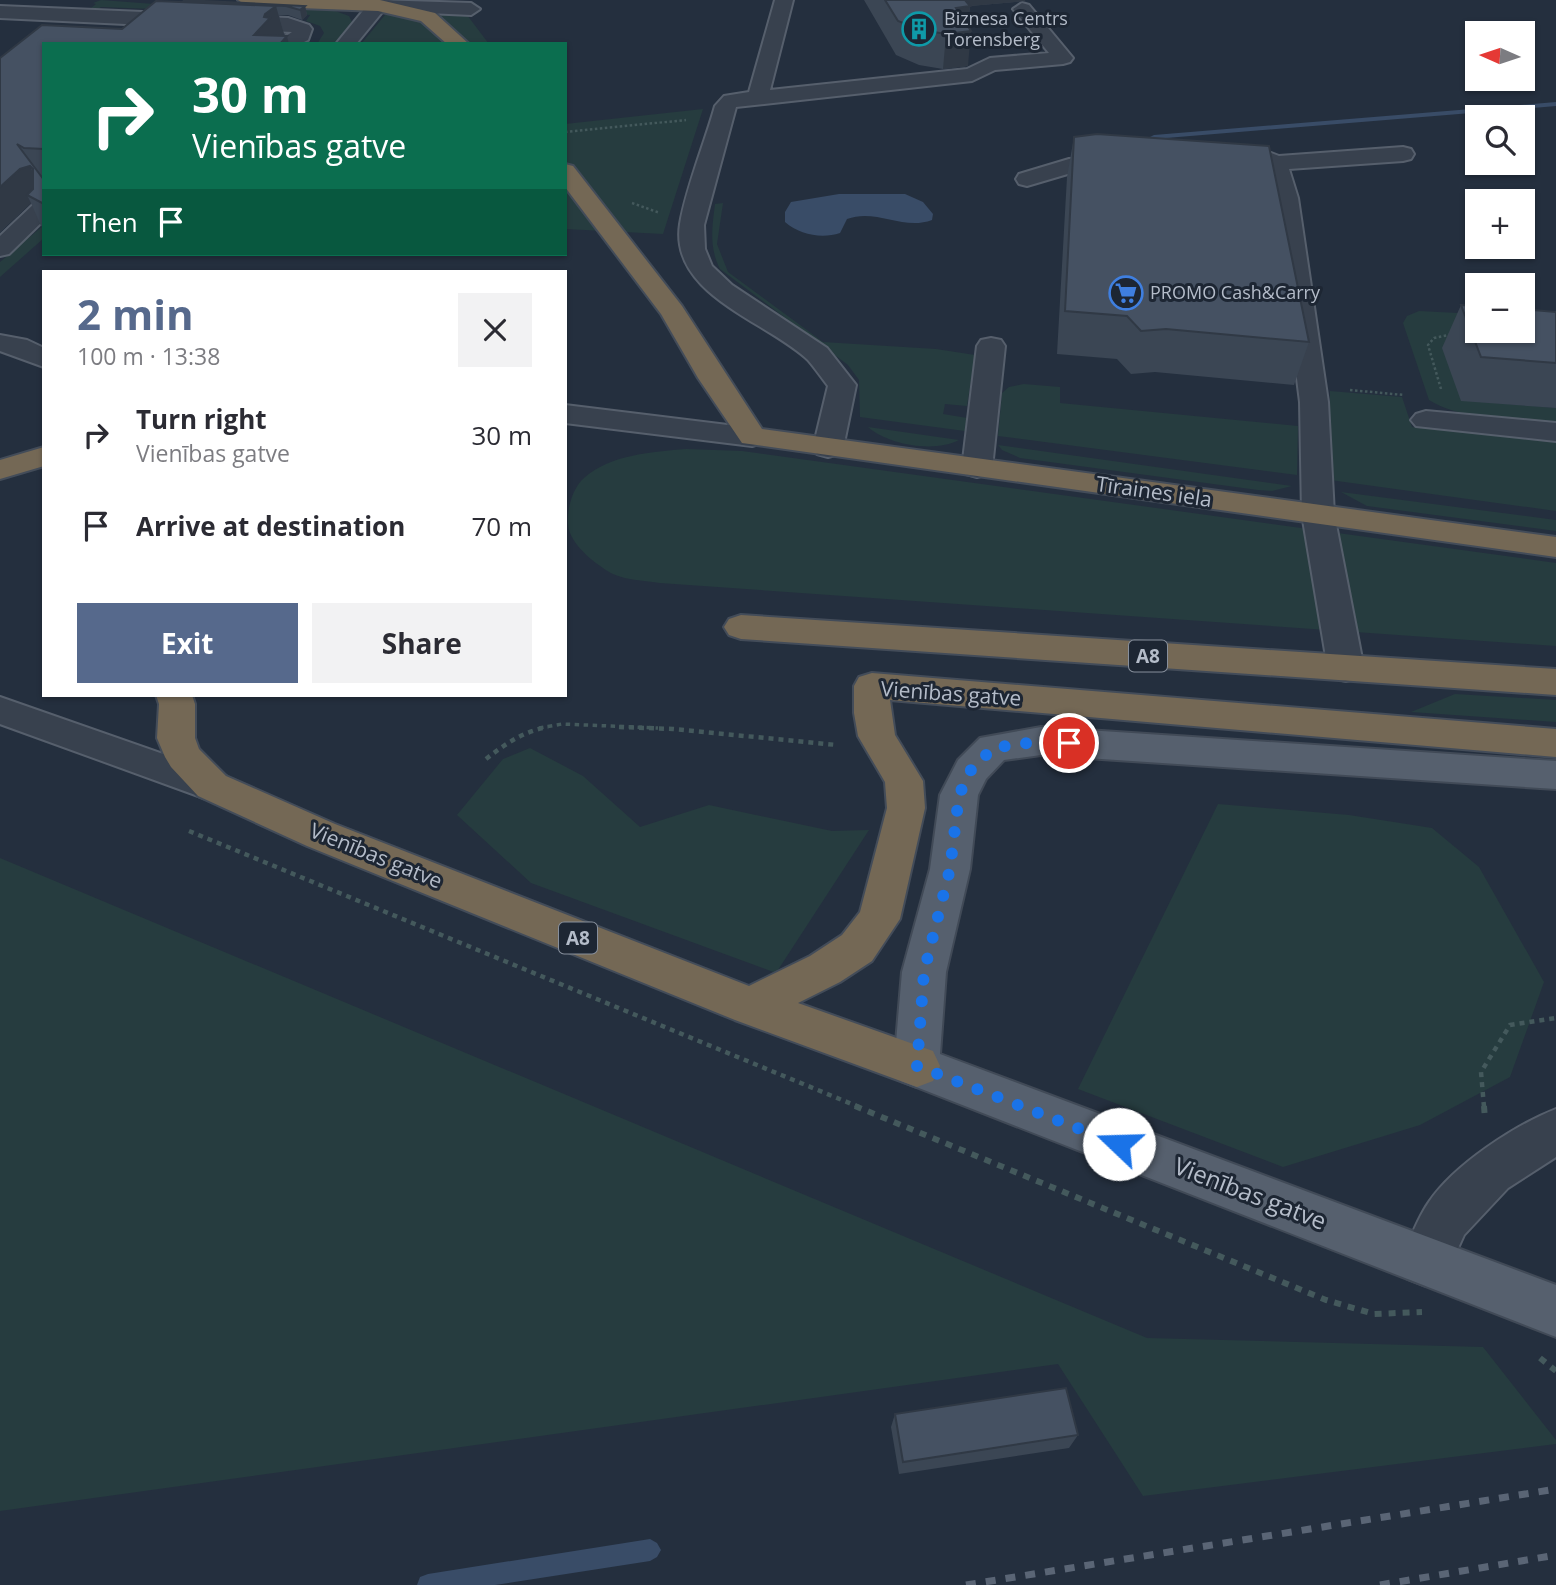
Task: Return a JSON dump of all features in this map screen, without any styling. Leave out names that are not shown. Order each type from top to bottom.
[{"type":"highway","points":[[247,0],[378,5],[428,17],[457,42]]},
{"type":"highway","points":[[567,174],[673,312],[752,438]]},
{"type":"highway","name":"Tīraines iela","points":[[752,438],[1556,547]]},
{"type":"highway","points":[[0,470],[42,457]]},
{"type":"highway","name":"A8","points":[[741,627],[1556,682]]},
{"type":"highway","name":"Vienības gatve","points":[[751,1006],[825,969],[857,948],[879,919],[906,808],[904,781],[877,736],[872,713],[872,686],[1556,743]]},
{"type":"highway","points":[[175,697],[177,704],[176,738],[184,757],[212,786]]},
{"type":"highway","name":"Vienības gatve","points":[[212,786],[405,869],[751,1006],[917,1066]]},
{"type":"main road","points":[[917,1066],[924,972],[950,869],[959,795],[971,770],[993,748],[1041,741],[1556,775]]},
{"type":"main road","name":"Vienības gatve","points":[[917,1066],[1556,1311]]},
{"type":"street","points":[[40,34],[84,0]]},
{"type":"street","points":[[758,97],[784,0]]},
{"type":"street","points":[[348,42],[378,5],[471,9]]},
{"type":"street","points":[[828,448],[842,384],[817,354],[723,290],[700,269],[693,249],[692,226],[722,117],[731,100],[972,75],[990,64],[1063,58],[1022,9]]},
{"type":"street","points":[[0,12],[288,24],[302,29],[301,36],[288,42]]},
{"type":"street","points":[[1234,152],[1248,151],[1276,163],[1403,154]]},
{"type":"street","points":[[1027,179],[1069,166],[1138,160]]},
{"type":"street","points":[[1276,163],[1286,198],[1312,387],[1318,514],[1346,669]]},
{"type":"street","points":[[0,215],[38,212]]},
{"type":"street","points":[[0,249],[38,212]]},
{"type":"street","points":[[0,343],[17,346],[42,358]]},
{"type":"street","points":[[977,468],[991,346]]},
{"type":"street","points":[[1422,408],[1556,432]]},
{"type":"street","points":[[567,414],[752,438]]},
{"type":"street","name":"Vienības gatve","points":[[0,710],[212,786]]},
{"type":"street","points":[[1426,1261],[1447,1218],[1491,1172],[1556,1131]]},
{"type":"path","points":[[567,132],[722,117]]},
{"type":"path","points":[[625,200],[692,226]]},
{"type":"path","points":[[1312,387],[1422,408],[1443,398],[1428,345],[1434,338],[1457,333]]},
{"type":"path","points":[[189,831],[1326,1300]]},
{"type":"path","points":[[1491,1172],[1481,1072],[1510,1025],[1556,1018]]},
{"type":"green space","points":[[101,0],[154,4],[327,8],[349,16],[352,22],[337,42],[318,42],[324,33],[320,26],[306,21],[310,15],[101,7],[93,13],[86,12],[96,4],[93,3]]},
{"type":"green space","points":[[411,11],[467,15],[487,42],[363,42],[385,15]]},
{"type":"green space","points":[[703,109],[663,234],[567,229],[567,124]]},
{"type":"green space","points":[[723,203],[717,244],[728,272],[823,342],[936,349],[975,355],[967,406],[945,404],[943,414],[967,418],[965,431],[860,417],[859,380],[848,365],[720,269],[714,253],[712,229],[715,204]]},
{"type":"green space","points":[[42,227],[42,240],[0,277],[0,262]]},
{"type":"green space","points":[[1419,311],[1465,313],[1465,343],[1529,343],[1461,400],[1556,408],[1556,422],[1474,416],[1429,400],[1403,323],[1407,316]]},
{"type":"green space","points":[[1556,320],[1535,338],[1535,327]]},
{"type":"green space","points":[[1024,384],[1060,387],[1060,403],[1298,426],[1297,475],[998,436],[1002,393],[1009,387]]},
{"type":"green space","points":[[1330,391],[1402,397],[1412,427],[1556,439],[1556,511],[1330,480]]},
{"type":"green space","points":[[868,427],[959,440],[937,446],[912,445],[887,438]]},
{"type":"green space","points":[[998,445],[1292,486],[1272,491],[1258,490],[1020,458],[1002,450]]},
{"type":"green space","points":[[686,449],[742,451],[1556,563],[1556,646],[660,583],[618,576],[588,557],[573,539],[568,527],[570,504],[579,483],[595,470],[619,459]]},
{"type":"green space","points":[[1341,492],[1556,520],[1556,531],[1367,506]]},
{"type":"green space","points":[[1455,694],[1556,700],[1556,722],[1411,712]]},
{"type":"green space","points":[[530,748],[583,776],[640,827],[709,805],[832,831],[869,830],[776,973],[531,883],[457,815],[503,759]]},
{"type":"green space","points":[[1218,804],[1349,815],[1432,828],[1479,867],[1544,982],[1510,1077],[1420,1125],[1283,1167],[1078,1089]]},
{"type":"green space","points":[[0,858],[1147,1338],[1483,1347],[1556,1440],[1556,1444],[1143,1496],[1058,1364],[0,1511]]},
{"type":"water","points":[[839,194],[905,194],[923,202],[933,214],[932,220],[911,223],[858,216],[847,219],[840,233],[826,236],[804,233],[785,222],[785,212],[791,202]]},
{"type":"building","points":[[885,0],[965,0],[970,6],[956,8],[971,31],[946,34],[921,30],[898,21]]},
{"type":"building","points":[[156,1],[276,6],[265,14],[264,17],[270,18],[254,35],[287,36],[282,42],[42,42],[42,149],[24,148],[17,144],[42,177],[42,203],[27,195],[33,189],[33,169],[30,166],[20,169],[0,187],[0,58],[42,25],[122,29]]},
{"type":"building","points":[[183,2],[305,6],[300,10],[286,6]]},
{"type":"building","points":[[1097,134],[1269,146],[1309,342],[1166,329],[1141,331],[1127,316],[1065,311],[1074,137]]},
{"type":"building","points":[[1535,310],[1556,312],[1556,363],[1481,357],[1476,343],[1535,343]]},
{"type":"building","points":[[1066,1388],[1078,1435],[903,1462],[895,1414]]},
{"type":"waterway","points":[[1154,137],[1556,104]]},
{"type":"waterway","points":[[428,1585],[650,1550]]},
{"type":"railway","points":[[966,1585],[1556,1489]]},
{"type":"railway","points":[[1380,1585],[1556,1555]]},
{"type":"place","name":"Biznesa Centrs Torensberg","points":[[919,29]]},
{"type":"place","name":"PROMO Cash&Carry","points":[[1126,293]]},
{"type":"route","points":[[1069,743],[1041,741],[993,748],[971,770],[959,795],[950,869],[924,972],[917,1066],[1119,1144]]}]
